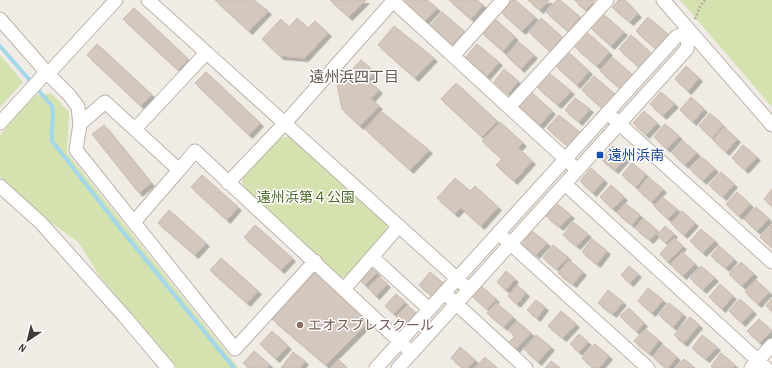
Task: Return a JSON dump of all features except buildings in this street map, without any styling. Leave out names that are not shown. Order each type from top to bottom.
[{"type":"street","points":[[0,123],[42,77],[48,74],[116,0]]},
{"type":"street","points":[[148,0],[469,290]]},
{"type":"street","points":[[228,183],[285,123],[393,0],[578,170]]},
{"type":"street","points":[[453,56],[503,0]]},
{"type":"street","points":[[509,107],[607,0]]},
{"type":"street","points":[[663,0],[772,125]]},
{"type":"street","points":[[0,19],[48,74],[70,96],[78,107],[80,124],[76,150],[235,349],[314,261]]},
{"type":"street","points":[[376,368],[676,37],[689,31]]},
{"type":"street","points":[[389,353],[402,367],[412,353],[456,304],[688,49],[689,31]]},
{"type":"street","points":[[135,130],[206,53]]},
{"type":"street","points":[[80,124],[105,102],[179,170]]},
{"type":"street","points":[[607,113],[772,262]]},
{"type":"street","points":[[134,222],[195,151],[228,183],[344,288],[412,353]]},
{"type":"street","points":[[565,184],[759,366],[772,345]]},
{"type":"street","points":[[0,186],[41,223],[125,317],[168,368]]},
{"type":"street","points":[[344,288],[399,226]]},
{"type":"street","points":[[498,233],[648,368]]},
{"type":"street","points":[[372,257],[429,310]]},
{"type":"street","points":[[444,293],[526,368]]},
{"type":"path","points":[[689,31],[700,6],[705,0]]},
{"type":"green space","points":[[680,0],[772,0],[772,107]]},
{"type":"green space","points":[[0,55],[23,82],[0,107]]},
{"type":"green space","points":[[51,93],[69,112],[67,153],[239,368],[177,368],[100,277],[79,243],[45,218],[0,177],[0,135],[32,96]]},
{"type":"green space","name":"遠州浜第４公園","points":[[292,136],[387,225],[385,232],[346,277],[340,277],[243,188],[242,178],[280,138]]},
{"type":"waterway","points":[[0,46],[52,106],[52,141],[124,233],[234,368]]},
{"type":"place","name":"遠州浜南","points":[[600,155]]},
{"type":"place","name":"エオスプレスクール","points":[[300,325]]},
{"type":"district","name":"遠州浜四丁目","points":[[354,76]]}]
